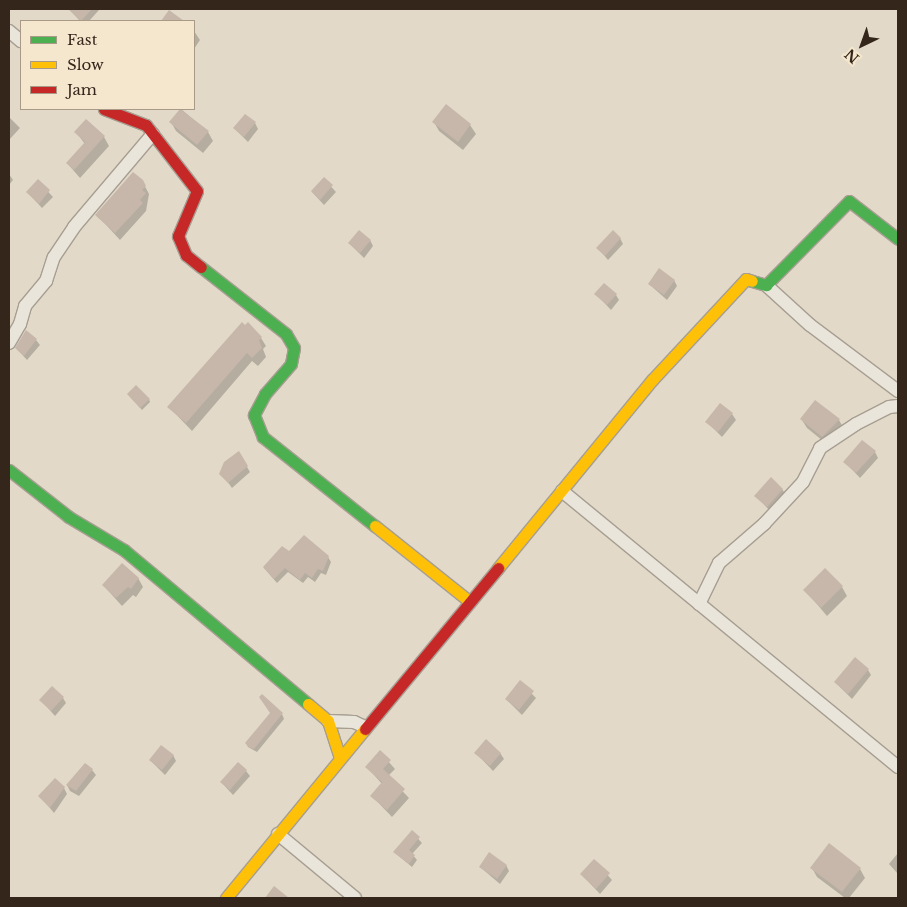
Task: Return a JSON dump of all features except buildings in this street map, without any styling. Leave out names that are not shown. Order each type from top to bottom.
[{"type":"street","points":[[9,31],[20,40]]},
{"type":"street","points":[[107,110],[146,125],[197,191],[178,236],[186,254],[286,334],[294,348],[291,364],[265,394],[254,415],[263,437],[469,601]]},
{"type":"street","points":[[9,343],[20,324],[25,306],[46,280],[54,257],[74,227],[153,134]]},
{"type":"street","points":[[766,285],[849,201],[898,239]]},
{"type":"street","points":[[226,898],[652,380],[746,279],[766,285],[810,325],[898,391]]},
{"type":"street","points":[[699,604],[719,563],[764,524],[804,482],[820,448],[856,424],[889,407],[898,406]]},
{"type":"street","points":[[9,470],[69,517],[124,550],[328,721],[340,758]]},
{"type":"street","points":[[562,490],[898,767]]},
{"type":"street","points":[[328,721],[354,722],[365,727]]},
{"type":"street","points":[[278,834],[355,898]]},
{"type":"traffic: fast","points":[[752,281],[766,285],[849,201],[898,239]]},
{"type":"traffic: fast","points":[[201,267],[286,334],[294,348],[291,364],[265,394],[254,415],[263,437],[375,526]]},
{"type":"traffic: fast","points":[[9,470],[69,517],[124,550],[308,704]]},
{"type":"traffic: slow","points":[[498,568],[652,380],[746,279],[752,281]]},
{"type":"traffic: slow","points":[[375,526],[469,601]]},
{"type":"traffic: slow","points":[[308,704],[328,721],[340,758]]},
{"type":"traffic: slow","points":[[226,898],[365,729]]},
{"type":"traffic: jam","points":[[107,110],[146,125],[197,191],[178,236],[186,255],[201,267]]},
{"type":"traffic: jam","points":[[365,729],[498,568]]}]
